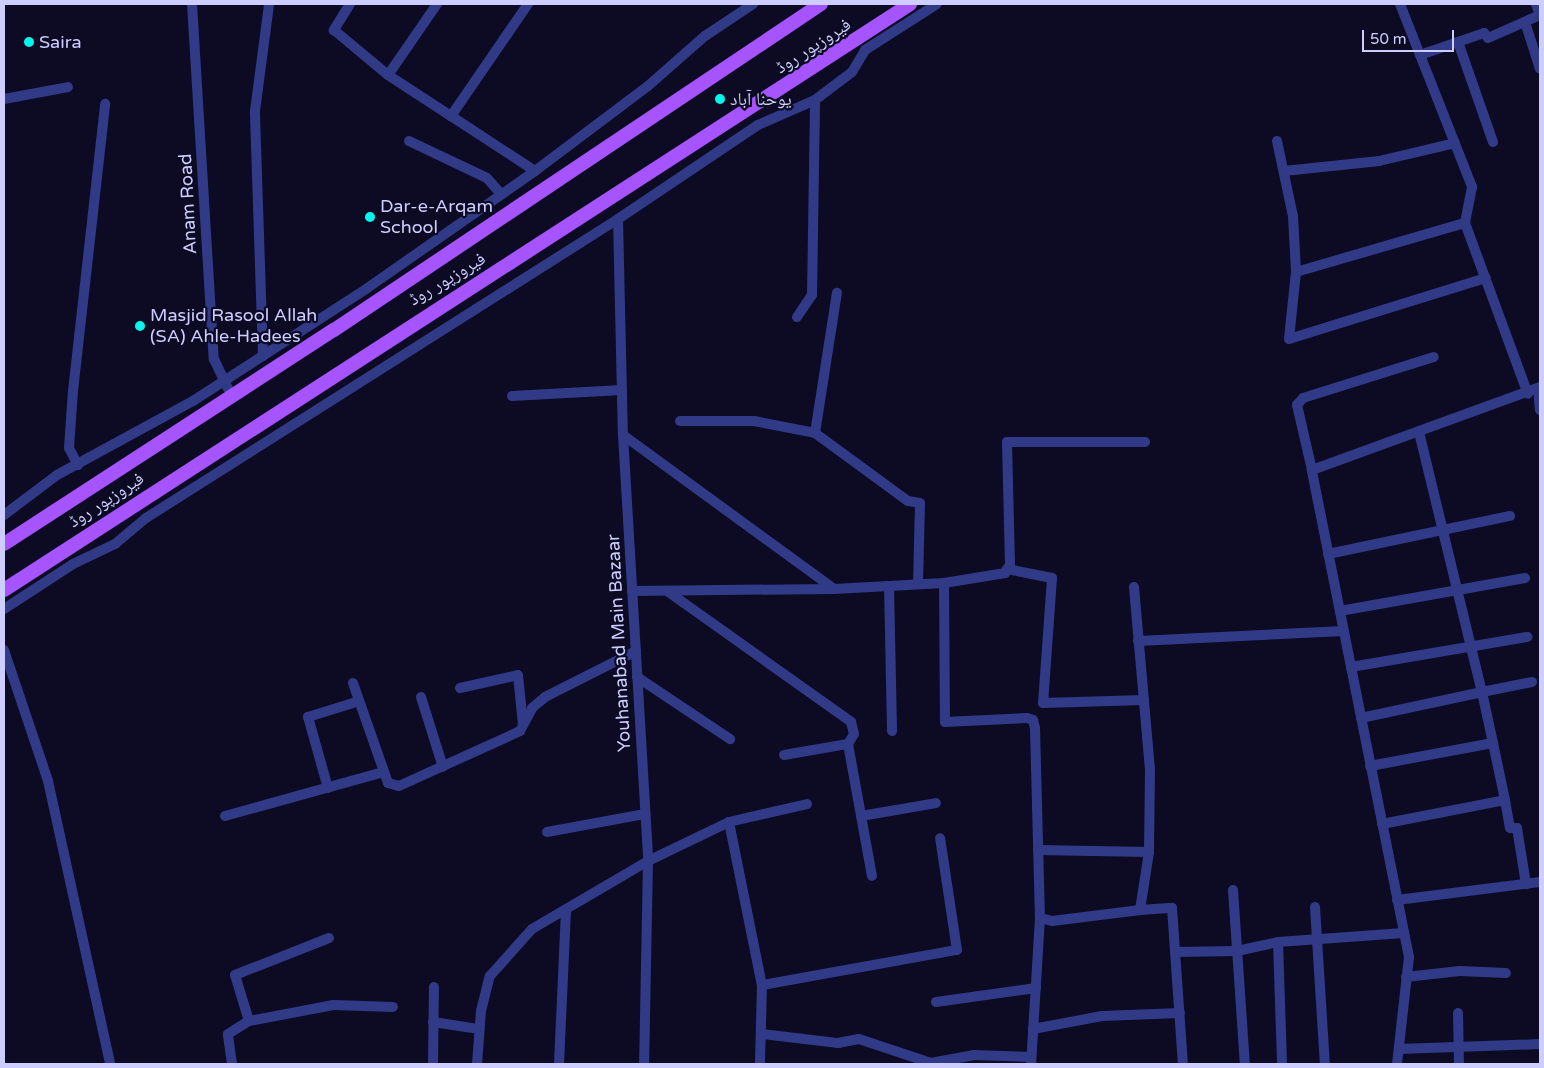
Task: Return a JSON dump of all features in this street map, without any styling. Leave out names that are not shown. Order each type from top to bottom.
[{"type":"main road","name":"فیروزپور روڈ","points":[[4,544],[232,398],[821,4]]},
{"type":"main road","name":"فیروزپور روڈ","points":[[4,590],[910,4]]},
{"type":"street","name":"Anam Road","points":[[192,4],[214,359],[222,381],[232,398]]},
{"type":"street","points":[[263,356],[255,112],[268,4]]},
{"type":"street","points":[[350,4],[334,30],[388,75],[535,171]]},
{"type":"street","points":[[388,75],[437,4]]},
{"type":"street","points":[[451,116],[528,4]]},
{"type":"street","points":[[4,515],[57,475],[78,466],[263,356],[421,251],[535,171],[648,86],[705,36],[753,4]]},
{"type":"street","points":[[4,609],[73,564],[115,544],[146,518],[349,385],[618,219],[758,125],[815,100],[852,72],[865,50],[937,4]]},
{"type":"street","points":[[1400,4],[1472,187],[1466,223],[1528,394]]},
{"type":"street","points":[[1420,54],[1484,33],[1488,38],[1540,15],[1536,4]]},
{"type":"street","points":[[1525,22],[1540,69]]},
{"type":"street","points":[[1458,42],[1493,142]]},
{"type":"street","points":[[4,99],[68,87]]},
{"type":"street","points":[[797,317],[812,295],[815,100]]},
{"type":"street","points":[[78,466],[69,448],[73,391],[105,104]]},
{"type":"street","points":[[409,141],[487,178],[501,194]]},
{"type":"street","points":[[1277,141],[1284,171],[1296,272],[1289,338],[1486,278]]},
{"type":"street","points":[[1284,171],[1379,161],[1455,143]]},
{"type":"street","name":"Youhanabad Main Bazaar","points":[[618,219],[623,435],[648,860],[644,1064]]},
{"type":"street","points":[[1296,272],[1466,223]]},
{"type":"street","points":[[421,251],[432,265]]},
{"type":"street","points":[[815,434],[837,293]]},
{"type":"street","points":[[324,316],[334,330]]},
{"type":"street","points":[[1398,1064],[1408,957],[1312,470],[1297,405],[1303,398],[1434,358]]},
{"type":"street","points":[[1312,470],[1528,394],[1539,387],[1540,410]]},
{"type":"street","points":[[512,396],[622,390]]},
{"type":"street","points":[[680,421],[754,420],[815,434],[908,501],[920,503],[918,584]]},
{"type":"street","points":[[1419,432],[1482,692],[1510,828],[1517,828],[1526,884]]},
{"type":"street","points":[[623,435],[834,589]]},
{"type":"street","points":[[632,591],[834,589],[944,582],[1004,573],[1007,569],[1007,442],[1145,442]]},
{"type":"street","points":[[1328,554],[1510,516]]},
{"type":"street","points":[[1007,569],[1052,578],[1043,703],[1144,700]]},
{"type":"street","points":[[1340,611],[1525,578]]},
{"type":"street","points":[[762,1034],[838,1043],[858,1039],[931,1063],[974,1055],[1031,1061],[1040,918],[1033,720],[946,722],[944,582]]},
{"type":"street","points":[[889,586],[892,731]]},
{"type":"street","points":[[1134,587],[1150,769],[1149,852],[1140,910]]},
{"type":"street","points":[[667,591],[851,722],[854,734],[848,744],[872,876]]},
{"type":"street","points":[[1138,641],[1344,631]]},
{"type":"street","points":[[1351,667],[1528,637]]},
{"type":"street","points":[[4,650],[48,781],[110,1064]]},
{"type":"street","points":[[353,683],[388,783],[399,786],[443,767],[524,725],[545,697],[636,651]]},
{"type":"street","points":[[460,688],[518,675],[524,725]]},
{"type":"street","points":[[637,677],[730,739]]},
{"type":"street","points":[[1361,718],[1532,682]]},
{"type":"street","points":[[421,697],[443,767]]},
{"type":"street","points":[[328,788],[308,717],[359,701]]},
{"type":"street","points":[[1370,766],[1493,743]]},
{"type":"street","points":[[784,755],[848,744]]},
{"type":"street","points":[[225,816],[384,772]]},
{"type":"street","points":[[1382,824],[1505,800]]},
{"type":"street","points":[[861,816],[936,803]]},
{"type":"street","points":[[477,1064],[479,1029],[490,976],[532,929],[648,860],[729,822],[807,804]]},
{"type":"street","points":[[547,832],[645,814]]},
{"type":"street","points":[[729,822],[762,985],[760,1064]]},
{"type":"street","points":[[762,985],[957,950],[940,838]]},
{"type":"street","points":[[1038,850],[1149,852]]},
{"type":"street","points":[[1397,900],[1540,882]]},
{"type":"street","points":[[1232,890],[1245,1064]]},
{"type":"street","points":[[1316,907],[1325,1064]]},
{"type":"street","points":[[1040,918],[1052,921],[1172,908],[1183,1064]]},
{"type":"street","points":[[559,1064],[566,909]]},
{"type":"street","points":[[1176,952],[1237,951],[1278,942],[1404,933]]},
{"type":"street","points":[[249,1021],[235,976],[329,938]]},
{"type":"street","points":[[1278,942],[1282,1064]]},
{"type":"street","points":[[1406,977],[1460,971],[1506,973]]},
{"type":"street","points":[[434,988],[434,1064]]},
{"type":"street","points":[[936,1002],[1036,988]]},
{"type":"street","points":[[232,1064],[228,1034],[249,1021],[334,1005],[392,1007]]},
{"type":"street","points":[[1033,1030],[1102,1016],[1180,1013]]},
{"type":"street","points":[[1458,1013],[1459,1064]]},
{"type":"street","points":[[433,1022],[479,1029]]},
{"type":"street","points":[[1399,1049],[1540,1044]]},
{"type":"place","name":"Saira","points":[[29,42]]},
{"type":"place","name":"یوحنا آباد","points":[[720,99]]},
{"type":"place","name":"Dar-e-Arqam School","points":[[370,217]]},
{"type":"place","name":"Masjid Rasool Allah (SA) Ahle-Hadees","points":[[140,326]]}]
